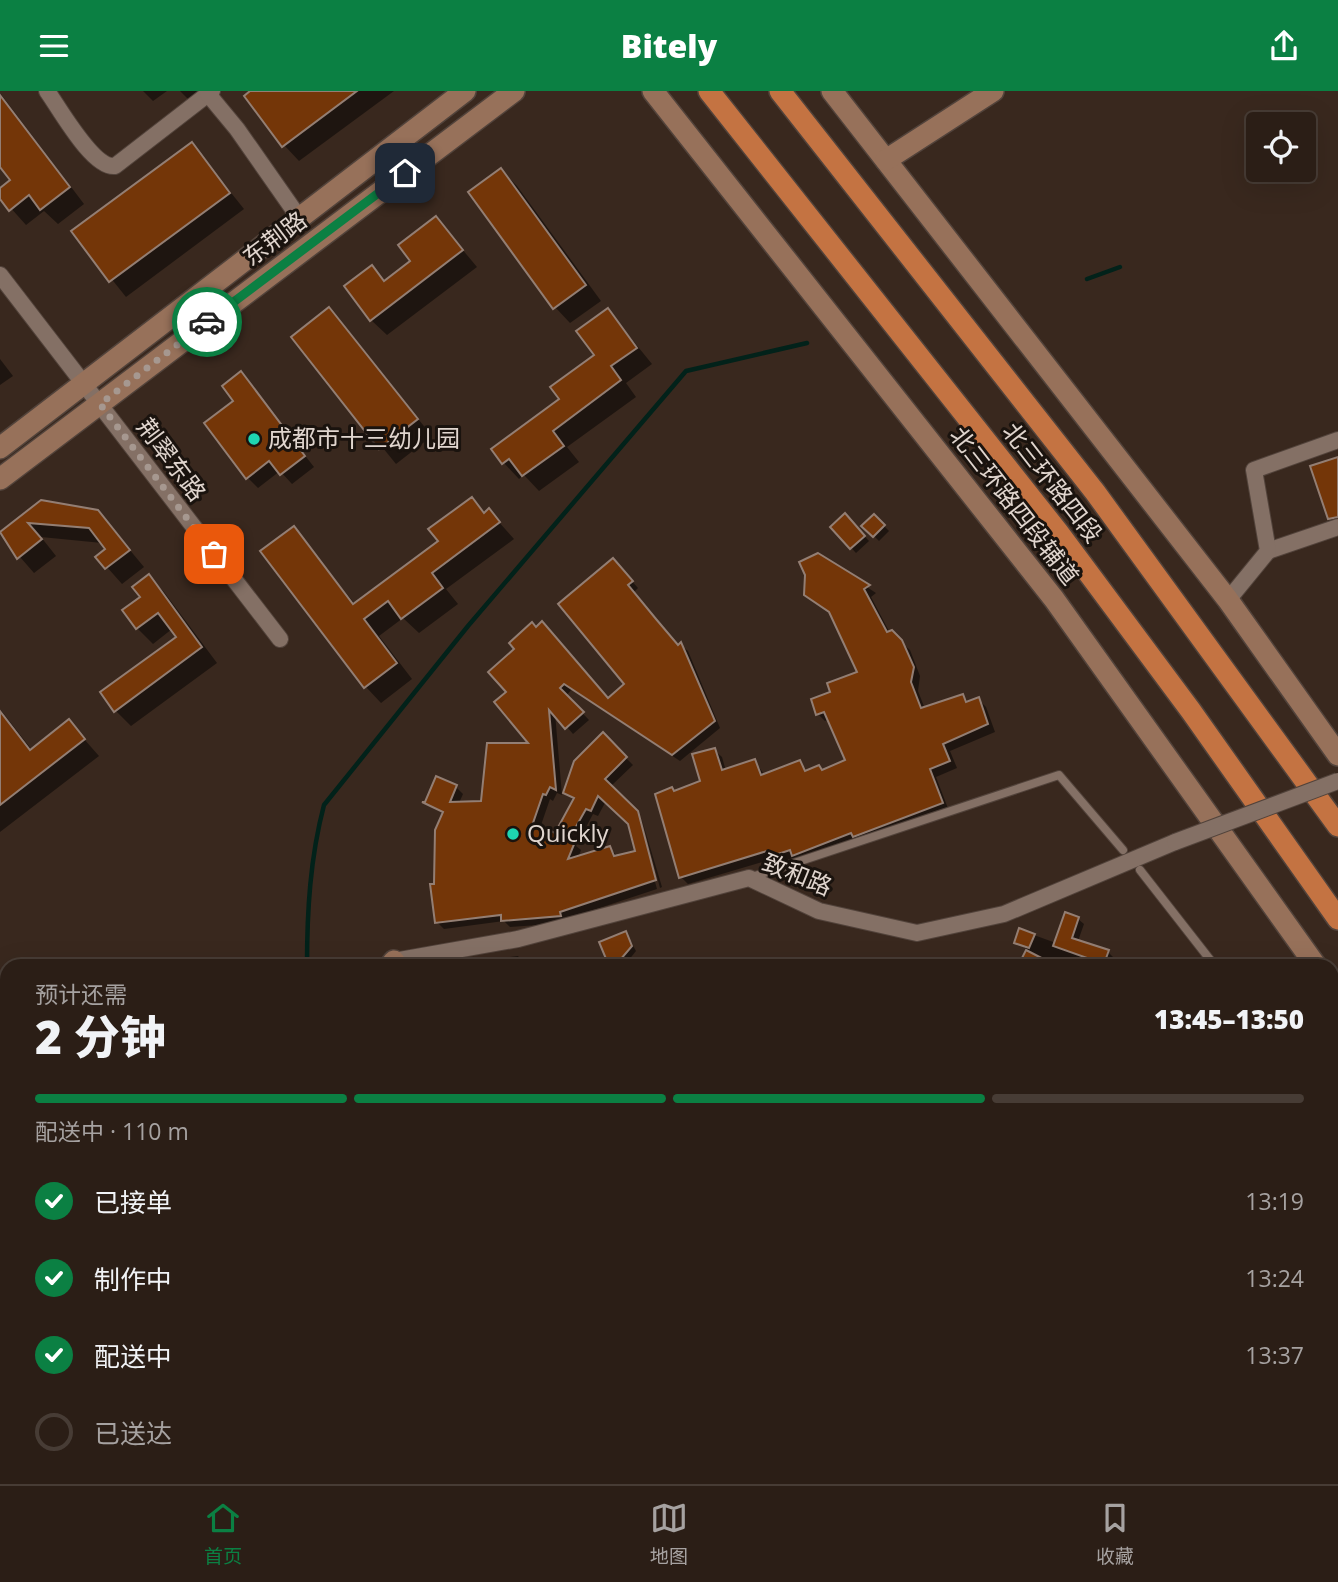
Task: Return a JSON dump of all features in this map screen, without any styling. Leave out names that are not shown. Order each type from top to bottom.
[{"type":"highway","name":"北三环路四段","points":[[709,91],[1066,543],[1191,711],[1338,919]]},
{"type":"highway","name":"北三环路四段","points":[[780,91],[1095,492],[1338,826]]},
{"type":"main road","name":"东荆路","points":[[0,448],[465,91]]},
{"type":"main road","name":"东荆路","points":[[0,479],[514,91]]},
{"type":"main road","name":"北三环路四段辅道","points":[[653,91],[1054,599],[1311,959]]},
{"type":"main road","points":[[832,91],[1228,600],[1338,755]]},
{"type":"main road","points":[[886,160],[993,91]]},
{"type":"street","points":[[47,91],[88,149],[101,165],[107,167],[115,166],[210,92],[300,219]]},
{"type":"street","name":"荆翠东路","points":[[0,275],[280,639]]},
{"type":"street","points":[[1268,551],[1254,470],[1338,440]]},
{"type":"street","points":[[1228,600],[1268,551],[1338,527]]},
{"type":"street","name":"致和路","points":[[413,959],[518,939],[749,878],[819,911],[917,933],[1004,914],[1175,842],[1338,781]]},
{"type":"lane","points":[[749,878],[1059,775],[1124,850]]},
{"type":"lane","points":[[1140,870],[1176,912],[1210,959]]},
{"type":"building","points":[[250,91],[357,91],[282,147],[244,96]]},
{"type":"building","points":[[0,95],[70,187],[40,210],[29,195],[9,211],[0,199],[0,188],[10,180],[0,167]]},
{"type":"building","points":[[192,142],[230,193],[109,282],[71,231]]},
{"type":"building","points":[[501,168],[586,285],[553,309],[468,192]]},
{"type":"building","points":[[436,216],[463,250],[370,321],[344,286],[372,265],[384,281],[410,261],[398,245]]},
{"type":"building","points":[[329,307],[418,419],[379,449],[291,337]]},
{"type":"building","points":[[608,308],[637,348],[611,366],[621,380],[553,431],[564,446],[522,476],[509,459],[502,464],[491,449],[559,399],[550,387],[594,355],[576,331]]},
{"type":"building","name":"成都市十三幼儿园","points":[[241,371],[305,456],[280,475],[269,461],[246,479],[204,423],[233,401],[222,386]]},
{"type":"building","points":[[1338,457],[1338,517],[1328,519],[1310,466]]},
{"type":"building","points":[[472,497],[484,513],[489,508],[500,522],[432,573],[443,588],[401,619],[388,601],[364,619],[397,663],[364,688],[260,551],[294,526],[353,604],[438,541],[428,529]]},
{"type":"building","points":[[41,500],[98,510],[130,550],[105,569],[95,557],[105,549],[89,528],[28,523],[42,539],[17,559],[0,532]]},
{"type":"building","points":[[845,513],[865,536],[850,549],[830,527]]},
{"type":"building","points":[[874,514],[885,525],[873,537],[861,526]]},
{"type":"building","points":[[818,553],[870,585],[864,589],[887,632],[892,630],[902,640],[914,667],[911,682],[921,708],[963,694],[966,702],[979,697],[988,724],[943,744],[950,761],[930,769],[943,803],[853,837],[851,833],[792,856],[790,850],[769,857],[767,851],[679,878],[655,794],[672,787],[674,791],[700,781],[692,754],[715,748],[722,770],[755,759],[761,775],[800,760],[805,771],[819,765],[822,770],[845,760],[824,712],[816,715],[811,699],[830,692],[827,683],[857,672],[829,612],[804,595],[805,575],[799,562]]},
{"type":"building","points":[[613,558],[633,581],[628,585],[678,645],[681,642],[715,721],[672,755],[564,684],[560,688],[584,712],[565,729],[549,710],[556,790],[550,787],[546,795],[543,794],[533,823],[555,833],[574,798],[563,793],[574,761],[603,732],[627,757],[605,779],[638,811],[656,880],[560,912],[561,916],[501,921],[501,915],[435,923],[430,884],[434,884],[435,830],[443,812],[422,802],[425,802],[436,776],[457,785],[450,802],[481,801],[487,743],[528,743],[494,702],[506,692],[488,672],[514,649],[509,643],[532,622],[536,627],[542,621],[608,698],[624,684],[558,604]],"holes":[[[598,796],[628,824],[635,851],[614,856],[610,846],[568,859],[575,842],[569,839],[586,809],[591,811]]]},
{"type":"building","points":[[149,574],[202,647],[114,712],[100,692],[176,637],[158,613],[136,629],[122,610],[140,597],[132,587]]},
{"type":"building","points":[[0,711],[30,750],[69,719],[85,739],[0,805]]},
{"type":"building","points":[[1065,912],[1079,917],[1072,938],[1109,950],[1106,959],[1090,959],[1053,946]]},
{"type":"building","points":[[1019,928],[1035,934],[1029,948],[1014,943]]},
{"type":"building","points":[[626,931],[632,946],[621,959],[606,959],[599,942]]},
{"type":"building","points":[[1026,950],[1043,959],[1022,959]]},
{"type":"waterway","points":[[1087,279],[1120,267]]},
{"type":"waterway","points":[[307,959],[310,885],[324,805],[468,626],[686,371],[807,343]]},
{"type":"way so far","points":[[207,322],[100,404],[214,554]]},
{"type":"place","name":"成都市十三幼儿园","points":[[254,439]]},
{"type":"place","name":"Quickly","points":[[513,834]]},
{"type":"route","points":[[207,322],[405,173]]}]
